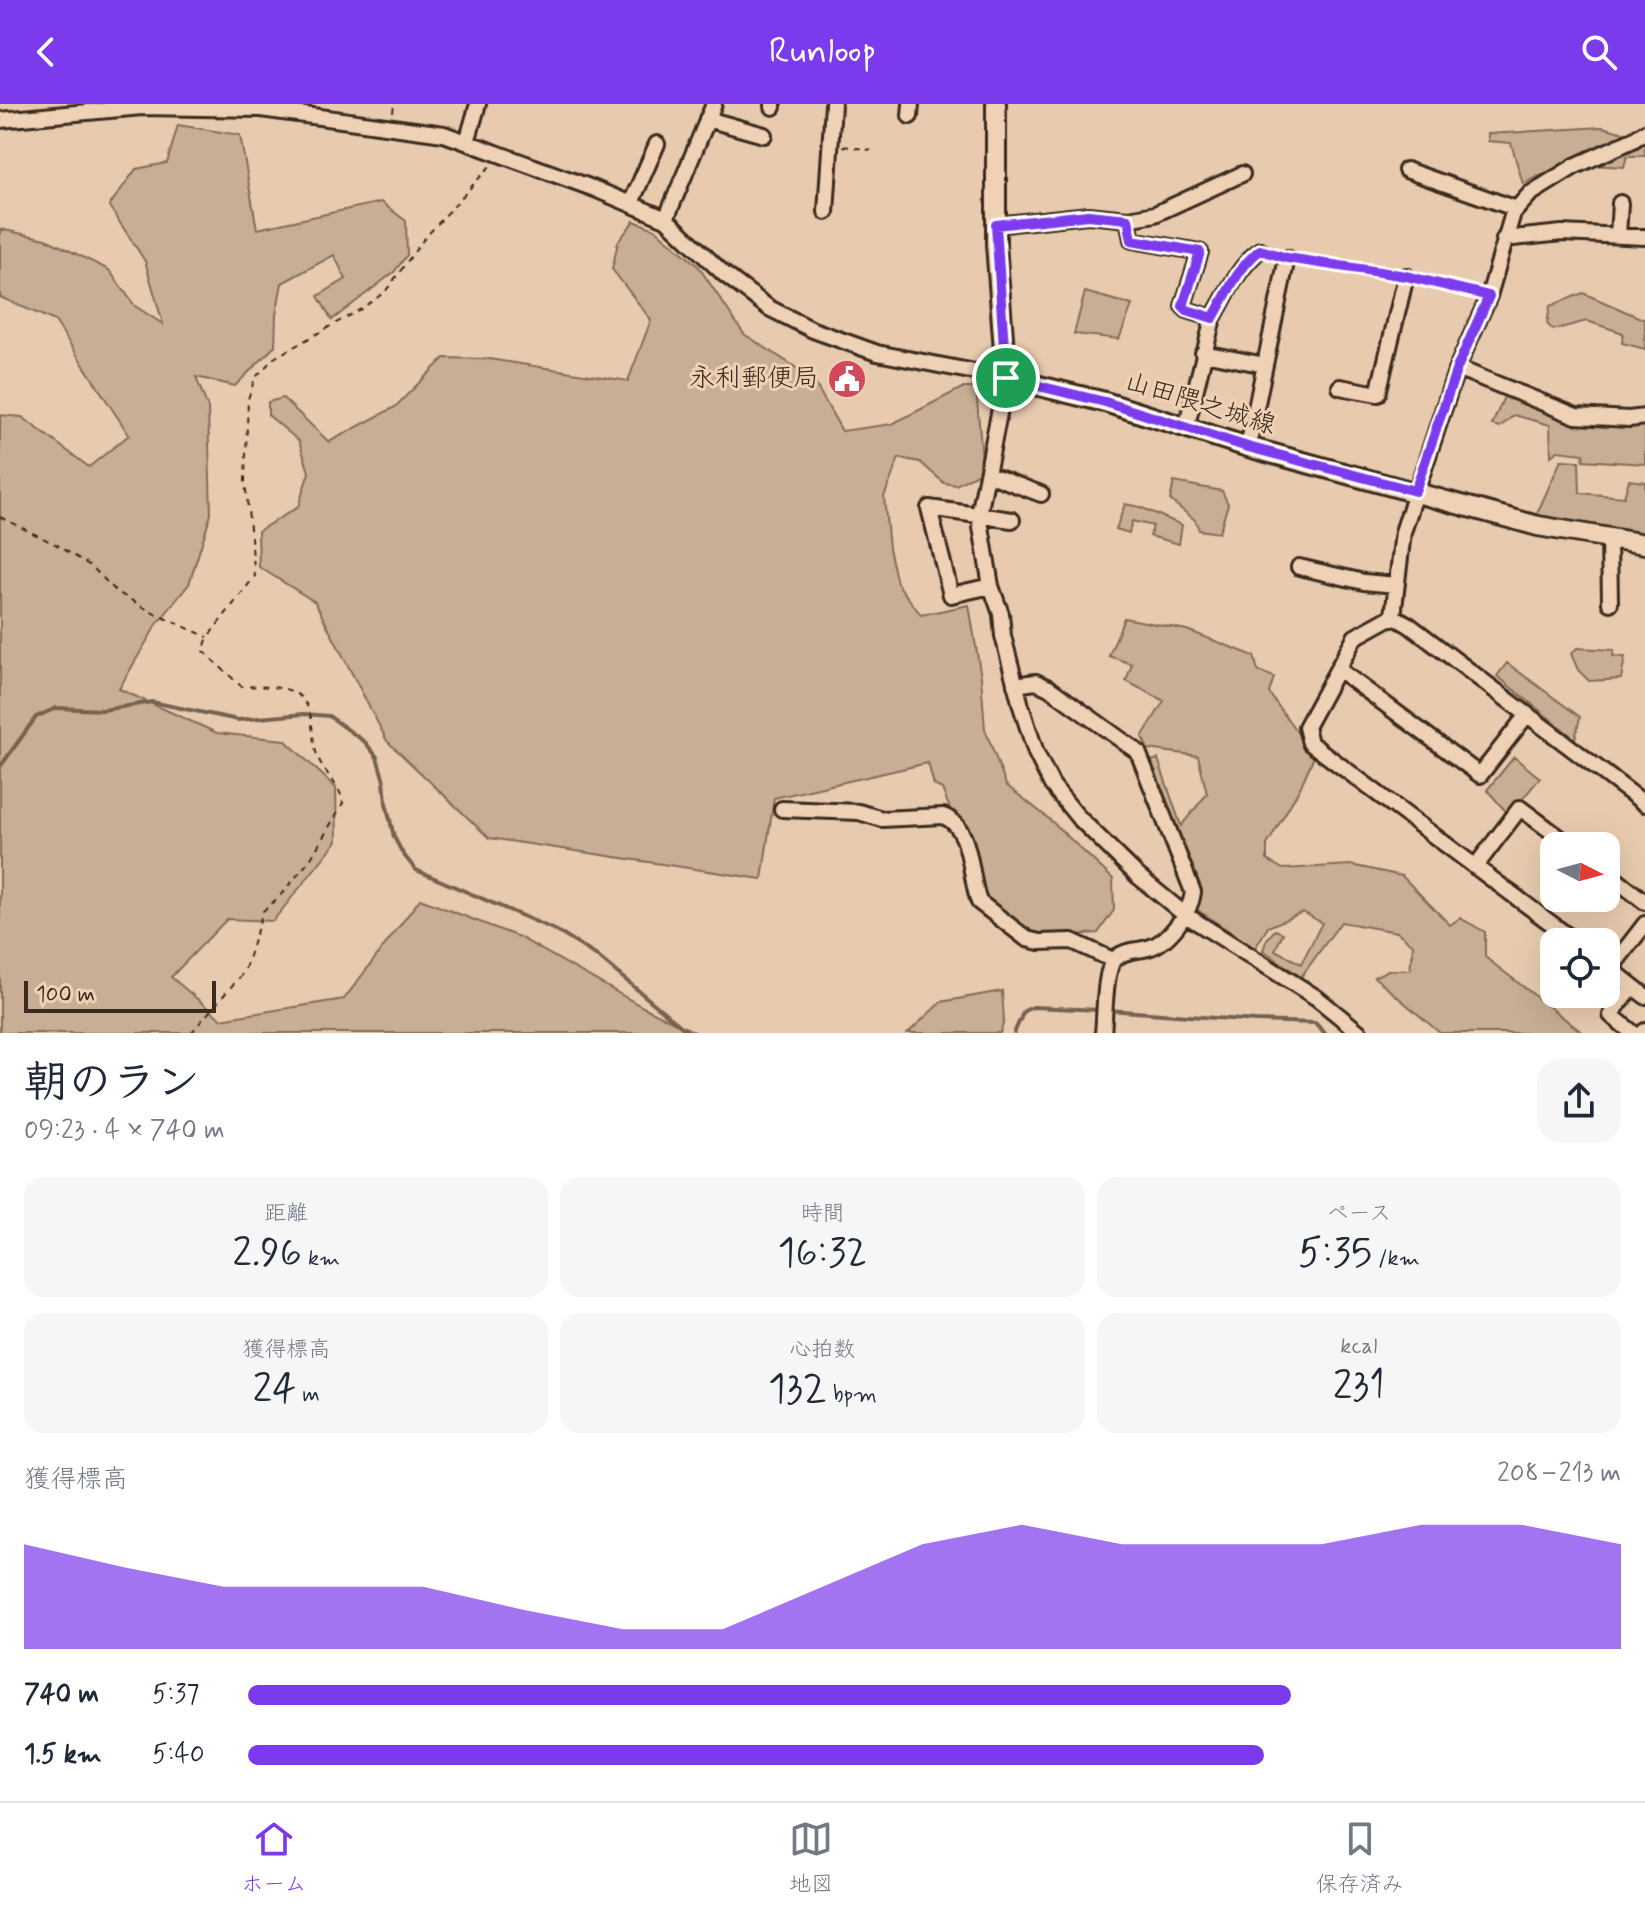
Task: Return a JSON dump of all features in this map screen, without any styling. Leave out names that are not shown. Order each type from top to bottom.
[{"type":"main road","points":[[996,104],[996,225],[1006,378]]},
{"type":"main road","name":"山田隈之城線","points":[[1006,378],[1105,402],[1248,447],[1538,526],[1645,544]]},
{"type":"street","points":[[467,142],[478,104]]},
{"type":"street","points":[[666,219],[714,104]]},
{"type":"street","points":[[826,212],[833,104]]},
{"type":"street","points":[[0,120],[64,109],[142,105],[261,109],[444,134],[631,203],[666,219],[724,274],[769,308],[813,330],[877,353],[1006,378],[979,515],[991,586],[1001,614],[1015,685],[1036,753],[1052,785],[1087,826],[1138,876],[1184,914],[1317,998],[1360,1033]]},
{"type":"street","points":[[707,119],[764,135]]},
{"type":"street","points":[[1393,616],[1403,532],[1415,491],[1457,368],[1489,296],[1513,213],[1530,194],[1575,166],[1645,132]]},
{"type":"street","points":[[631,203],[657,144]]},
{"type":"street","points":[[1406,170],[1517,209]]},
{"type":"street","points":[[996,225],[1088,215],[1128,219],[1155,214],[1242,174]]},
{"type":"street","points":[[1618,236],[1620,203]]},
{"type":"street","points":[[1128,219],[1132,240],[1200,252],[1183,306],[1213,318]]},
{"type":"street","points":[[1504,239],[1562,233],[1645,237]]},
{"type":"street","points":[[1186,429],[1213,318],[1237,274],[1260,250]]},
{"type":"street","points":[[1248,447],[1287,258]]},
{"type":"street","points":[[1340,387],[1378,394],[1406,276]]},
{"type":"street","points":[[1203,353],[1265,365]]},
{"type":"street","points":[[1457,368],[1576,416],[1645,417]]},
{"type":"street","points":[[988,474],[1041,494]]},
{"type":"street","points":[[991,586],[951,595],[929,508],[1012,520]]},
{"type":"street","points":[[1609,538],[1610,603]]},
{"type":"street","points":[[1299,567],[1364,582],[1396,585]]},
{"type":"street","points":[[1393,616],[1355,637],[1306,727],[1310,743],[1557,928]]},
{"type":"street","points":[[1393,616],[1645,804]]},
{"type":"street","points":[[1338,669],[1480,775],[1526,716]]},
{"type":"street","points":[[1015,685],[1036,682],[1049,688],[1138,752],[1193,892],[1192,902],[1161,943],[1124,953],[1113,960],[1109,969],[1105,1019]]},
{"type":"street","points":[[1475,867],[1520,808],[1552,832]]},
{"type":"street","points":[[782,809],[859,812],[882,819],[943,816],[952,819],[959,828],[968,855],[979,902],[1027,939],[1039,942],[1072,941],[1113,960]]},
{"type":"street","points":[[1620,883],[1645,902]]},
{"type":"street","points":[[1620,952],[1645,924]]},
{"type":"street","points":[[1620,976],[1645,996]]},
{"type":"street","points":[[1632,986],[1611,1015],[1633,1033]]},
{"type":"path","points":[[831,142],[871,150]]},
{"type":"path","points":[[191,1033],[244,972],[263,911],[310,860],[341,811],[342,794],[325,774],[316,754],[309,710],[302,698],[291,689],[267,685],[241,686],[203,651],[208,637],[255,576],[245,481],[248,399],[255,378],[274,358],[385,292],[423,240],[501,154]]},
{"type":"path","points":[[1287,258],[1406,276],[1489,296]]},
{"type":"path","points":[[0,517],[59,546],[92,567],[117,592],[155,614],[208,637]]},
{"type":"shaded area","points":[[178,125],[240,135],[257,229],[381,202],[406,221],[407,255],[394,272],[332,320],[318,296],[346,279],[334,255],[282,283],[276,315],[275,346],[235,386],[196,377],[208,408],[211,514],[189,584],[155,627],[119,689],[217,733],[285,740],[336,788],[337,841],[273,921],[227,919],[171,977],[221,1019],[344,999],[420,899],[519,937],[643,1007],[697,1033],[0,1033],[0,415],[22,417],[89,467],[129,435],[55,321],[0,297],[0,229],[46,239],[109,270],[135,306],[163,324],[145,261],[109,206],[136,169],[167,163]]},
{"type":"shaded area","points":[[1603,127],[1645,139],[1645,156],[1627,156],[1624,167],[1591,165],[1580,156],[1523,184],[1511,143],[1488,141],[1488,134]]},
{"type":"shaded area","points":[[634,221],[655,229],[698,266],[744,334],[812,378],[842,431],[892,424],[962,388],[976,388],[983,471],[956,485],[944,483],[920,462],[899,458],[884,497],[889,548],[897,583],[921,615],[969,605],[981,677],[985,729],[1006,785],[1048,818],[1113,879],[1114,910],[1098,933],[1061,936],[1027,932],[985,896],[942,789],[934,785],[928,763],[774,798],[762,879],[489,838],[387,741],[315,602],[259,567],[258,531],[298,507],[309,472],[299,441],[268,415],[268,402],[283,398],[329,442],[395,407],[444,358],[489,359],[628,381],[651,320],[612,269],[618,242]]},
{"type":"shaded area","points":[[1085,292],[1132,305],[1119,339],[1074,334]]},
{"type":"shaded area","points":[[1583,293],[1645,320],[1645,349],[1622,343],[1623,333],[1587,321],[1553,330],[1547,324],[1550,306]]},
{"type":"shaded area","points":[[1505,394],[1576,421],[1645,422],[1645,464],[1583,460],[1584,454],[1558,451],[1551,456],[1550,425],[1514,415],[1500,427],[1492,425]]},
{"type":"shaded area","points":[[1561,460],[1579,461],[1580,493],[1624,497],[1629,480],[1645,482],[1645,535],[1536,516]]},
{"type":"shaded area","points":[[1174,482],[1222,491],[1228,504],[1219,533],[1199,530],[1195,520],[1170,500]]},
{"type":"shaded area","points":[[1125,504],[1182,525],[1179,544],[1150,536],[1153,526],[1132,521],[1129,533],[1116,529]]},
{"type":"shaded area","points":[[1124,618],[1187,630],[1254,656],[1258,671],[1274,677],[1269,693],[1314,756],[1300,788],[1267,845],[1267,860],[1283,869],[1351,865],[1402,876],[1450,925],[1460,918],[1485,932],[1485,957],[1540,1000],[1540,1008],[1551,1008],[1583,1033],[1440,1033],[1374,977],[1388,970],[1410,970],[1413,945],[1397,932],[1341,922],[1301,977],[1263,950],[1267,939],[1275,930],[1283,933],[1275,950],[1301,964],[1322,923],[1303,912],[1268,927],[1255,948],[1196,909],[1198,894],[1148,762],[1158,759],[1181,826],[1207,794],[1198,756],[1148,749],[1142,737],[1164,701],[1126,681],[1132,664],[1109,656]]},
{"type":"shaded area","points":[[1577,648],[1614,650],[1613,656],[1625,657],[1621,679],[1589,681],[1578,670],[1571,654]]},
{"type":"shaded area","points":[[1507,663],[1580,717],[1575,739],[1497,676]]},
{"type":"shaded area","points":[[1514,757],[1540,778],[1509,815],[1487,790]]},
{"type":"shaded area","points":[[1002,991],[1004,1021],[1000,1033],[908,1033],[941,1002]]},
{"type":"waterway","points":[[0,767],[36,717],[56,708],[103,710],[152,702],[238,720],[304,714],[329,716],[365,742],[377,757],[394,837],[416,870],[555,930],[597,956],[689,1033]]},
{"type":"waterway","points":[[1014,1033],[1024,1011],[1033,1007],[1100,1010]]},
{"type":"waterway","points":[[1108,1010],[1315,1023],[1325,1033]]},
{"type":"place","name":"永利郵便局","points":[[847,379]]},
{"type":"route","points":[[1088,215],[1128,219],[1132,240],[1200,252],[1183,306],[1213,318],[1237,274],[1260,250],[1287,258],[1406,276],[1489,296],[1457,368],[1415,491],[1248,447],[1105,402],[1006,378],[996,225],[1088,215]]}]
